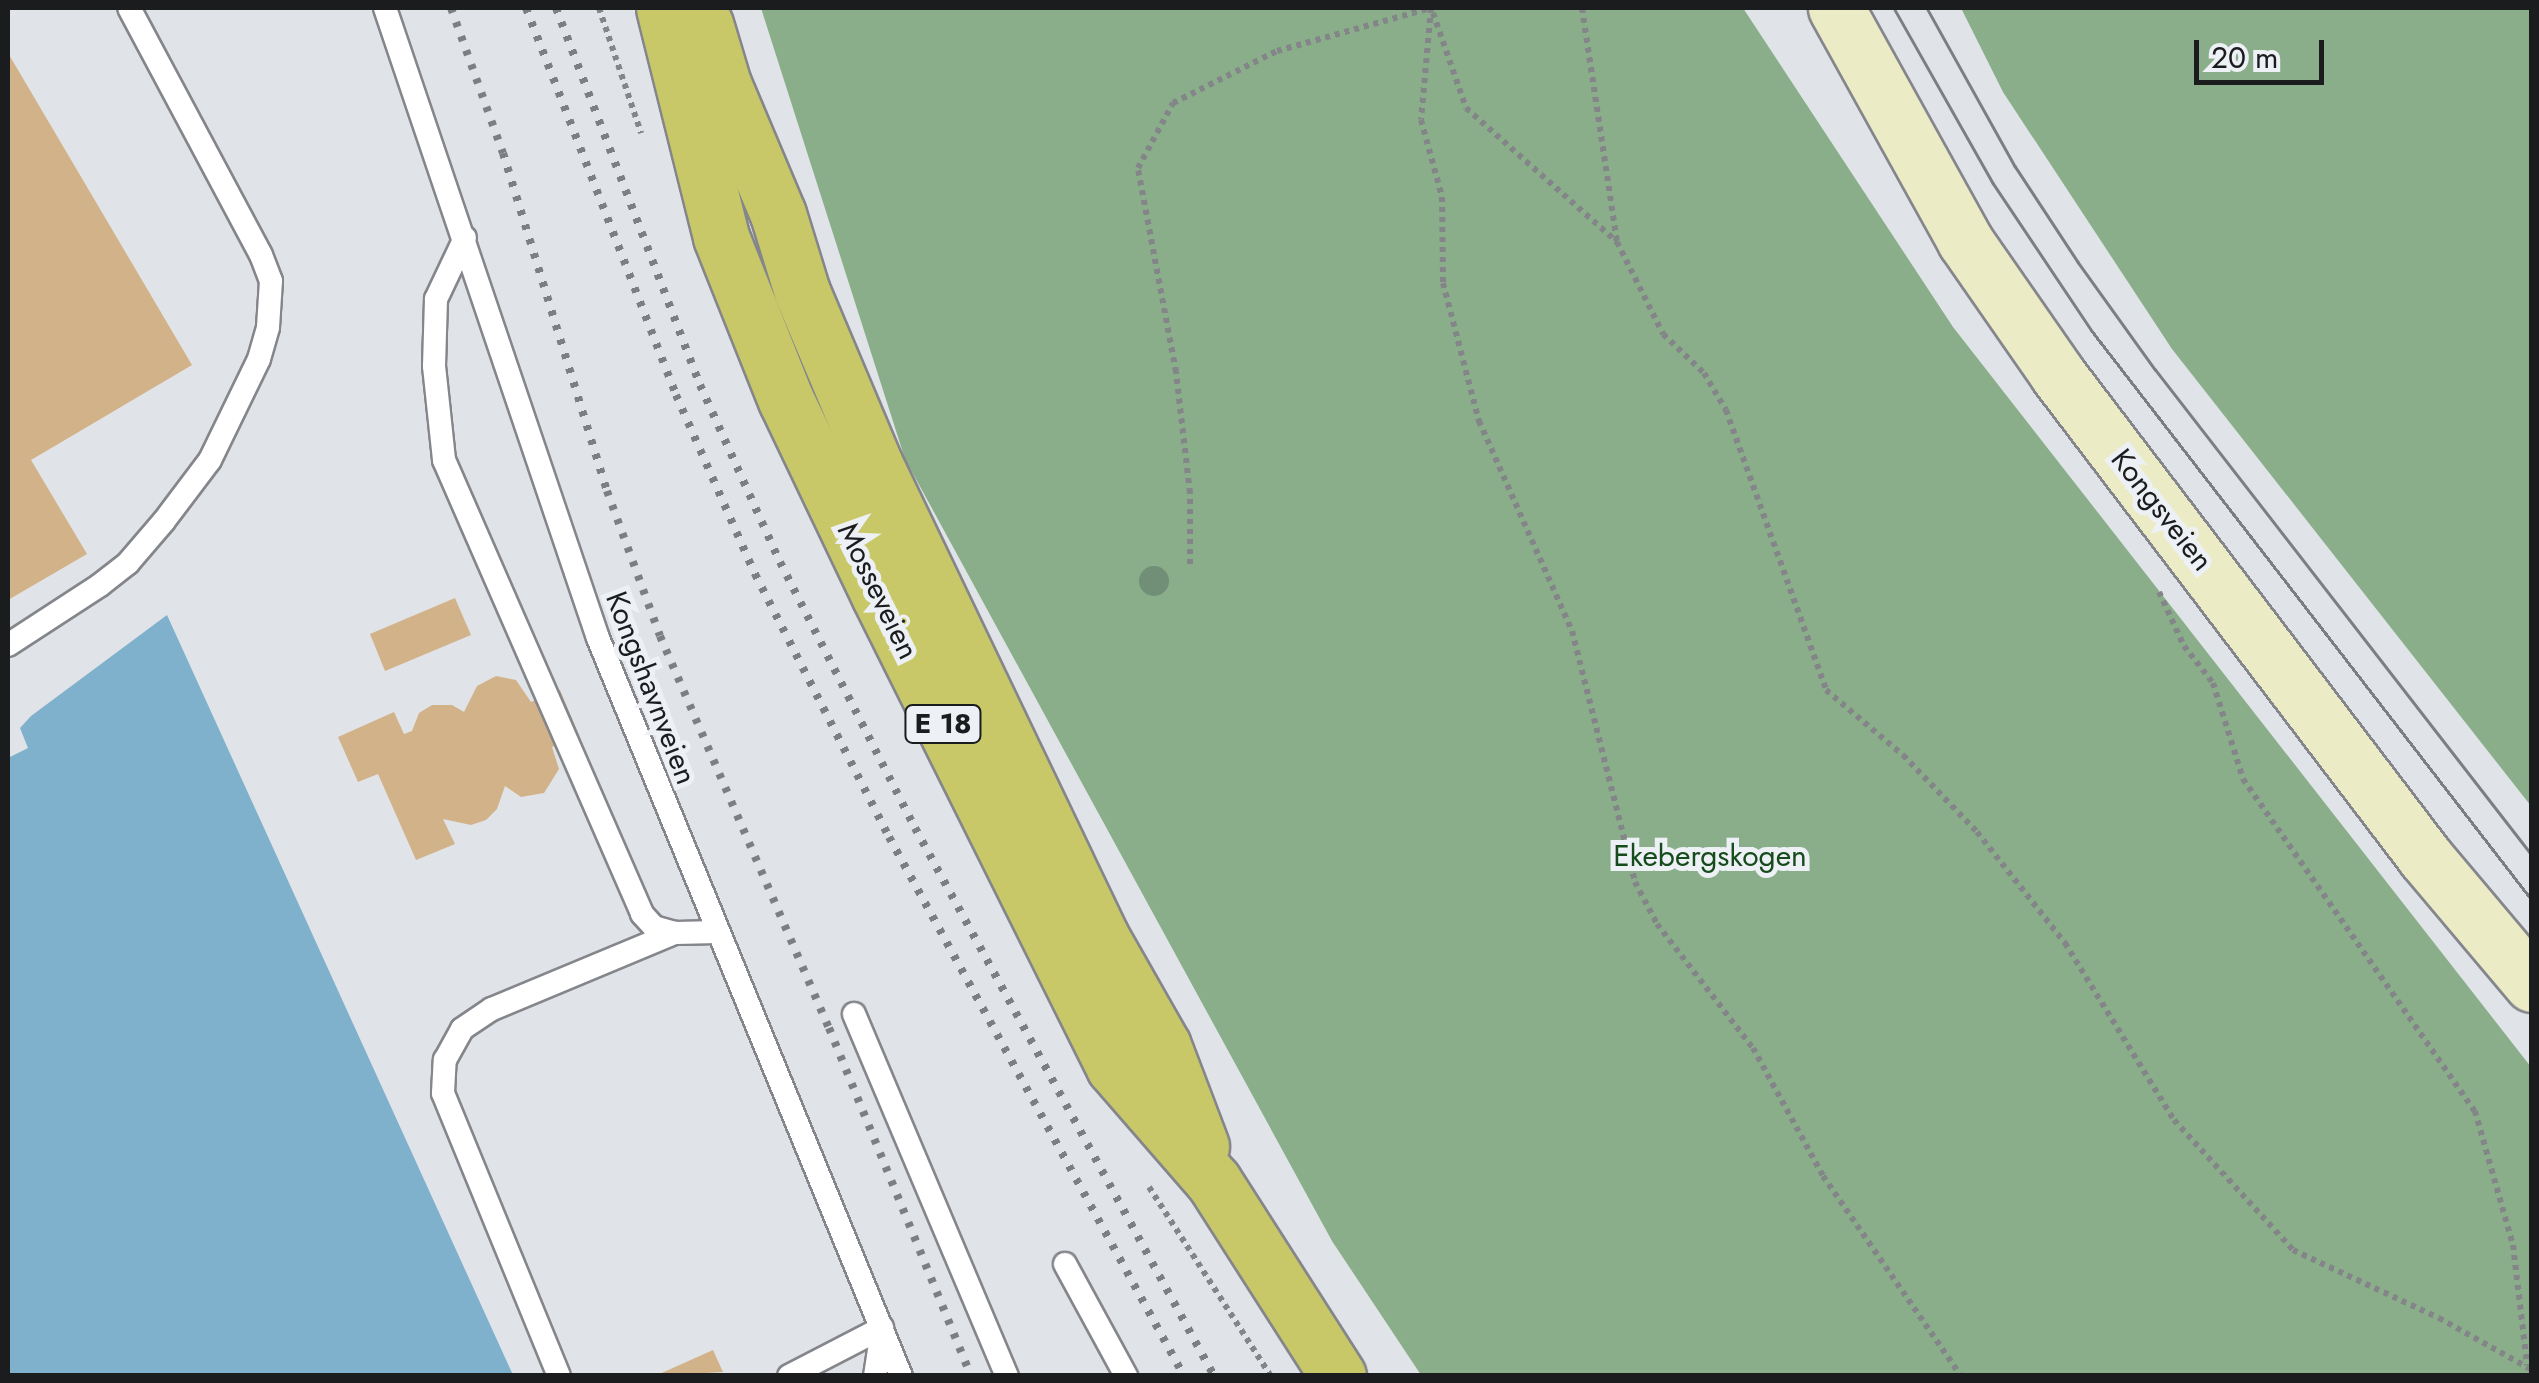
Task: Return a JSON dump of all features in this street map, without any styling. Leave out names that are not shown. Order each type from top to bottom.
[{"type":"highway","name":"E 18","points":[[629,8],[651,81],[721,237]]},
{"type":"highway","name":"Mosseveien","points":[[664,8],[721,237],[786,400],[1114,1067],[1214,1182],[1338,1376]]},
{"type":"highway","name":"Mosseveien","points":[[701,8],[722,84],[778,214],[802,292],[875,464],[1102,937],[1163,1046],[1214,1182]]},
{"type":"highway","name":"E 18","points":[[740,8],[756,70],[778,214]]},
{"type":"main road","name":"Kongsveien","points":[[1836,8],[1965,241],[2058,375],[2425,857],[2532,984]]},
{"type":"lane","points":[[8,645],[128,563],[164,520],[210,460],[259,359],[268,327],[271,281],[261,255],[129,8]]},
{"type":"lane","name":"Kongshavnveien","points":[[385,8],[598,638],[901,1376]]},
{"type":"lane","points":[[465,238],[436,299],[434,372],[444,460],[642,914],[654,926],[675,933],[718,932]]},
{"type":"lane","points":[[559,1376],[443,1093],[445,1060],[462,1029],[492,1009],[675,933]]},
{"type":"lane","points":[[854,1014],[1006,1376]]},
{"type":"lane","points":[[1065,1264],[1126,1376]]},
{"type":"lane","points":[[790,1376],[882,1328]]},
{"type":"lane","points":[[875,1376],[882,1328]]},
{"type":"path","points":[[598,8],[646,146]]},
{"type":"path","points":[[1190,564],[1190,493],[1176,372],[1138,168],[1173,103],[1276,50],[1430,8]]},
{"type":"path","points":[[1618,242],[1466,108],[1431,8],[1420,120],[1442,197],[1443,283],[1480,422],[1572,630],[1636,882],[1657,924],[1753,1048],[1823,1176],[1961,1376]]},
{"type":"path","points":[[1582,8],[1618,242],[1662,334],[1704,373],[1726,410],[1826,690],[1904,755],[1977,832],[2065,943],[2174,1120],[2293,1250],[2438,1318],[2529,1369]]},
{"type":"path","points":[[2184,646],[2213,683],[2243,778],[2475,1110],[2512,1245],[2529,1369]]},
{"type":"green space","name":"Ekebergskogen","points":[[761,8],[1743,8],[1953,327],[2531,1067],[2531,1375],[1421,1375],[1332,1241],[905,459]]},
{"type":"green space","points":[[1961,8],[2531,8],[2531,806],[2172,349],[2003,92]]},
{"type":"water","points":[[167,615],[513,1375],[8,1375],[8,758],[28,748],[20,728],[31,716]]},
{"type":"building","points":[[8,53],[192,365],[31,460],[87,554],[8,600]]},
{"type":"building","points":[[455,598],[471,635],[385,671],[370,634]]},
{"type":"building","points":[[496,676],[516,680],[531,702],[560,690],[579,735],[552,747],[559,769],[544,793],[521,797],[505,786],[497,809],[486,820],[471,825],[443,819],[455,844],[416,860],[378,774],[358,782],[338,737],[394,712],[404,734],[412,731],[419,713],[432,705],[452,705],[464,712],[477,686]]},
{"type":"building","points":[[713,1350],[723,1372],[655,1376]]},
{"type":"tram line","points":[[1894,8],[1993,183],[2092,331],[2532,900]]},
{"type":"tram line","points":[[1927,8],[2015,166],[2078,262],[2155,369],[2532,855]]},
{"type":"railway","points":[[451,8],[503,153],[607,491],[660,636],[829,1028],[971,1376]]},
{"type":"railway","points":[[526,8],[676,395],[755,574],[889,837],[1184,1376]]},
{"type":"railway","points":[[556,8],[700,385],[780,562],[915,828],[1214,1376]]}]
